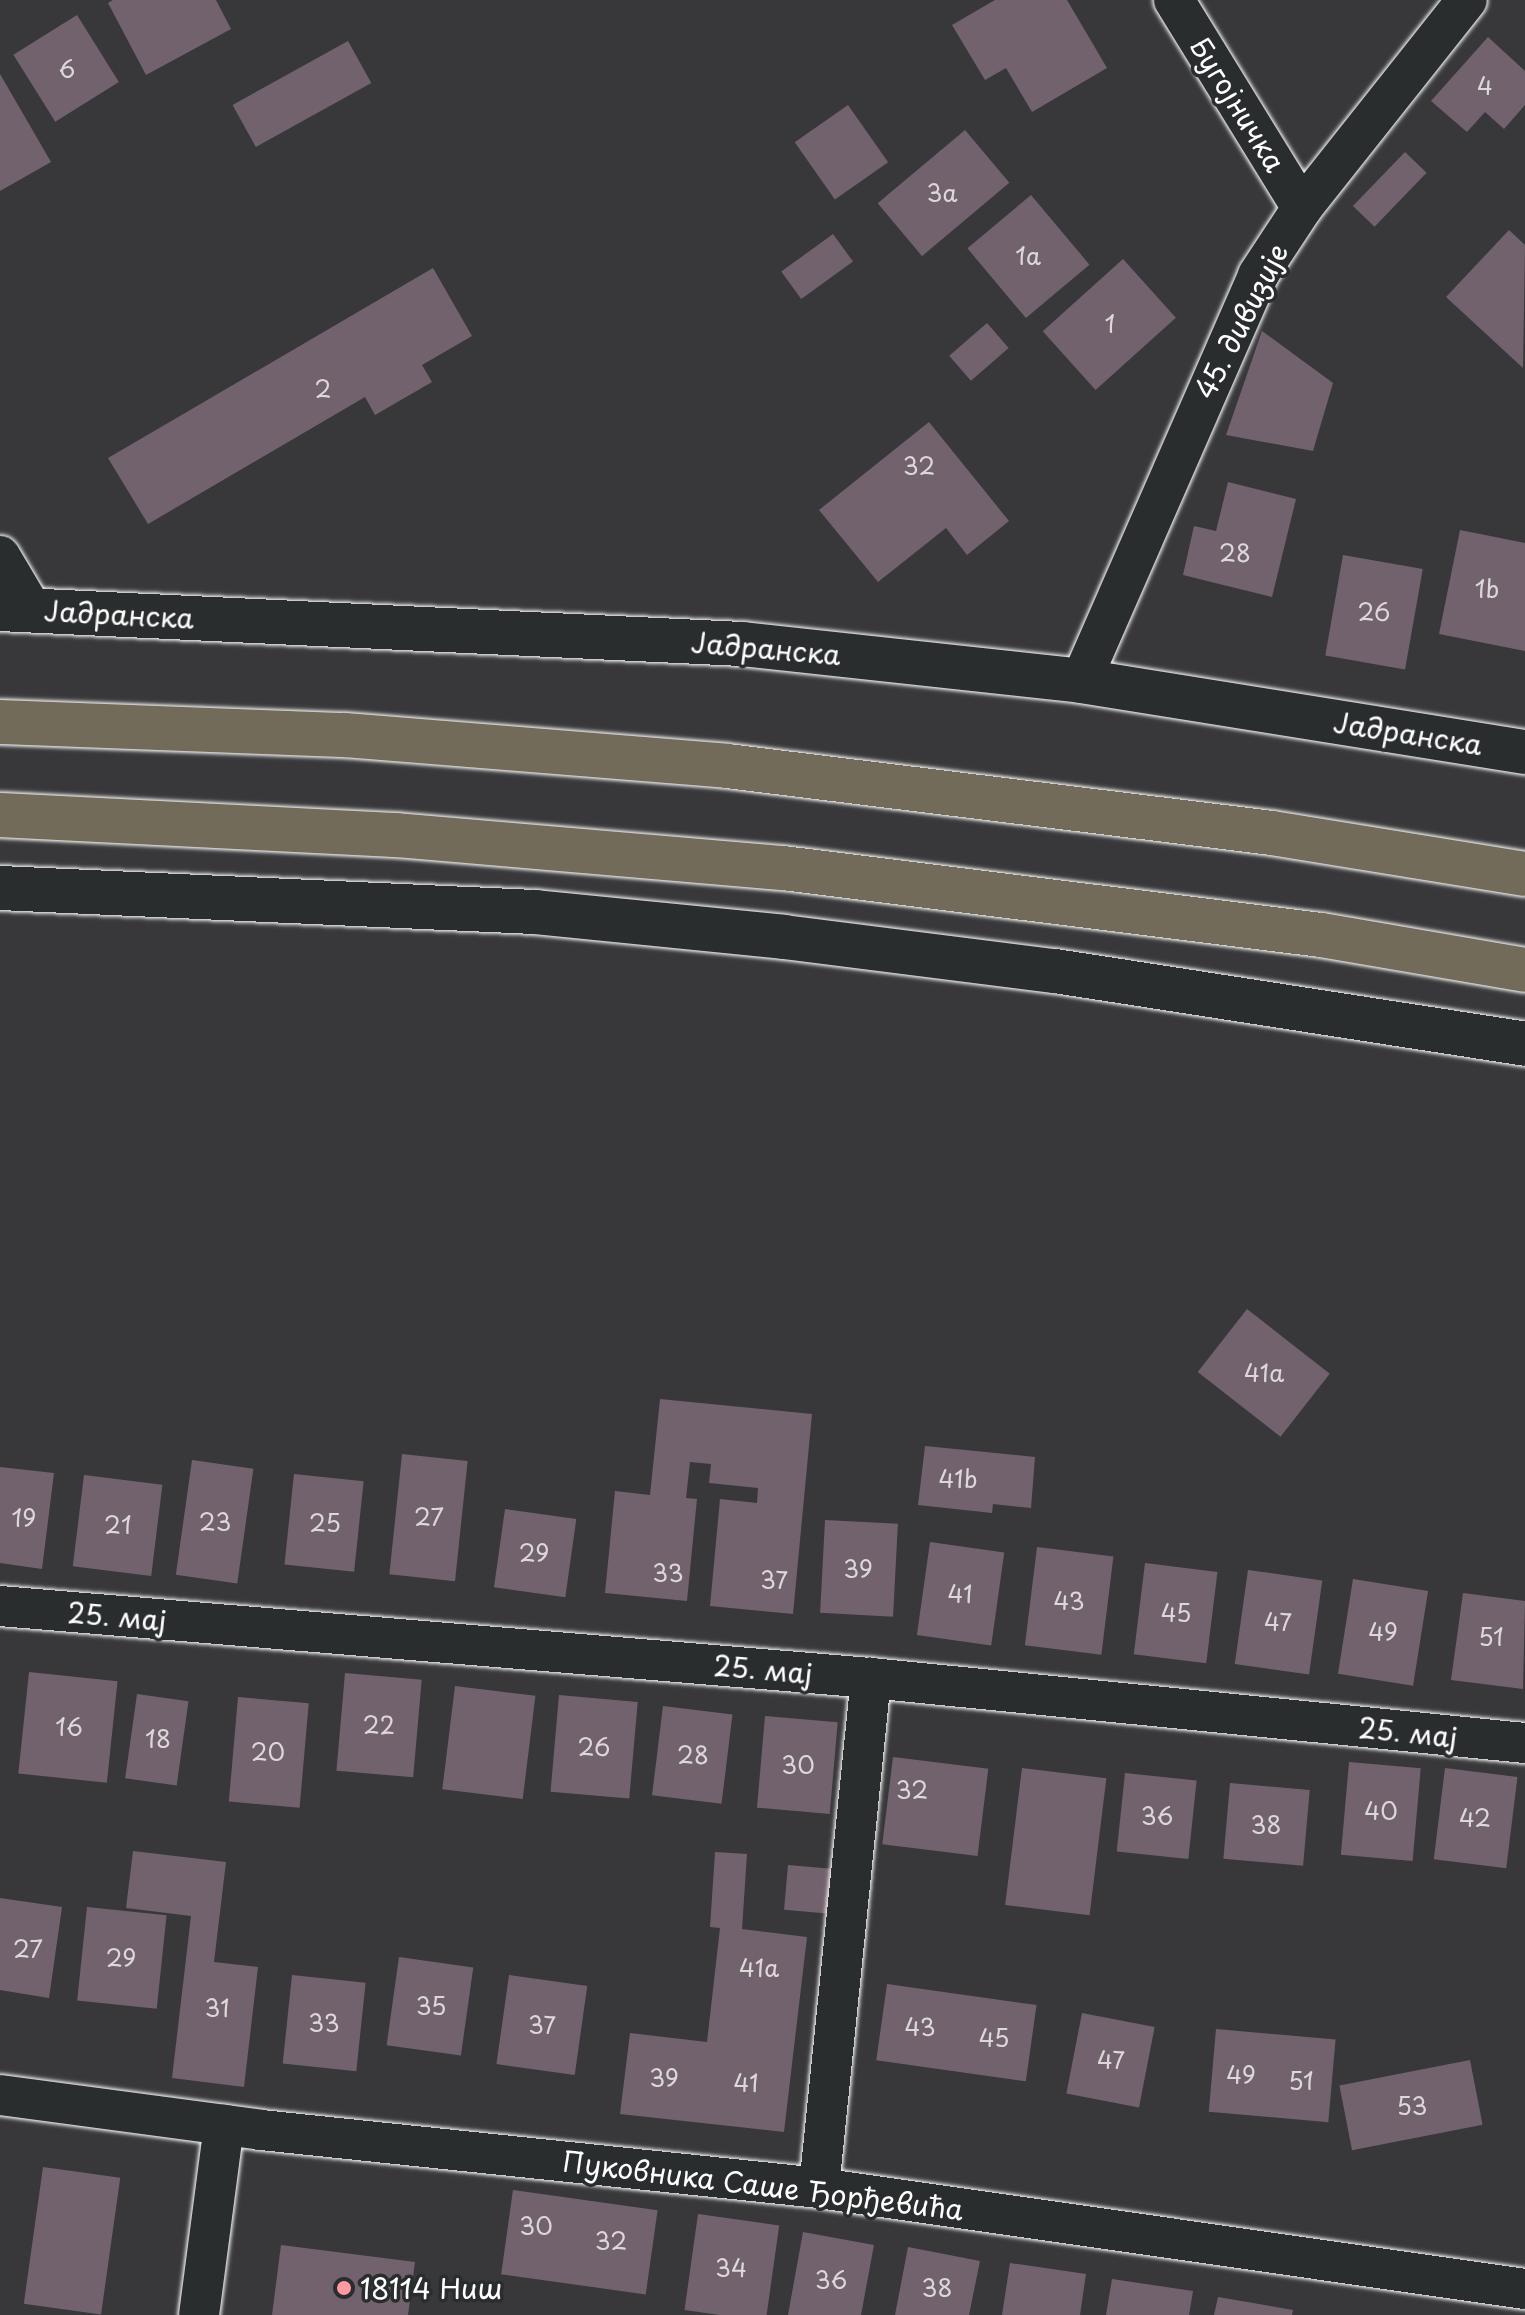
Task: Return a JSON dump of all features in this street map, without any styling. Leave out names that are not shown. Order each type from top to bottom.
[{"type":"highway","points":[[0,722],[345,735],[727,766],[1272,833],[1525,874]]},
{"type":"highway","points":[[0,815],[382,834],[783,868],[1321,935],[1525,970]]},
{"type":"main road","name":"Јадранска","points":[[16,610],[742,644],[1081,681],[1524,748]]},
{"type":"main road","points":[[0,888],[535,912],[784,937],[1055,971],[1525,1044]]},
{"type":"street","name":"Бугојничка","points":[[1174,0],[1302,208]]},
{"type":"street","name":"45. дивизије","points":[[1081,681],[1226,340],[1258,275],[1302,208],[1467,0]]},
{"type":"street","points":[[0,556],[16,610]]},
{"type":"street","name":"25. мај","points":[[0,1606],[871,1678],[1525,1743]]},
{"type":"street","points":[[819,2188],[871,1678]]},
{"type":"street","name":"Пуковника Саше Ђорђевића","points":[[0,2095],[224,2125],[819,2188],[1525,2289]]},
{"type":"street","points":[[199,2315],[224,2125]]},
{"type":"building","points":[[113,0],[216,0],[231,29],[146,75],[108,3]]},
{"type":"building","points":[[995,0],[1067,0],[1107,68],[1032,112],[1006,68],[985,80],[952,25]]},
{"type":"building","points":[[77,15],[119,82],[55,122],[13,55]]},
{"type":"building","points":[[1488,37],[1525,71],[1525,105],[1504,129],[1485,112],[1467,132],[1431,101]]},
{"type":"building","points":[[348,41],[371,83],[256,147],[233,105]]},
{"type":"building","points":[[0,74],[51,162],[0,191]]},
{"type":"building","points":[[848,105],[888,162],[835,200],[795,142]]},
{"type":"building","points":[[965,130],[1009,183],[922,256],[878,203]]},
{"type":"building","points":[[1405,152],[1427,173],[1374,227],[1353,206]]},
{"type":"building","points":[[1031,195],[1089,265],[1026,318],[967,248]]},
{"type":"building","points":[[1509,230],[1525,245],[1523,368],[1446,297]]},
{"type":"building","points":[[833,234],[853,262],[801,299],[781,272]]},
{"type":"building","points":[[1123,259],[1176,318],[1096,390],[1043,331]]},
{"type":"building","points":[[433,268],[472,336],[422,365],[432,382],[375,415],[365,397],[148,524],[108,458]]},
{"type":"building","points":[[987,323],[1009,348],[971,381],[949,356]]},
{"type":"building","points":[[1262,331],[1333,383],[1313,451],[1226,435]]},
{"type":"building","points":[[929,422],[1009,521],[967,555],[946,528],[878,582],[819,510]]},
{"type":"building","points":[[1228,482],[1296,499],[1272,597],[1183,575],[1194,526],[1216,531]]},
{"type":"building","points":[[1460,530],[1525,543],[1525,651],[1439,634]]},
{"type":"building","points":[[1343,555],[1423,569],[1405,670],[1325,655]]},
{"type":"building","points":[[1247,1309],[1330,1374],[1280,1437],[1198,1372]]},
{"type":"building","points":[[660,1399],[812,1414],[793,1614],[710,1606],[720,1499],[757,1503],[758,1488],[709,1483],[711,1464],[690,1462],[686,1498],[697,1499],[687,1601],[605,1593],[615,1491],[650,1495]]},
{"type":"building","points":[[925,1446],[1035,1457],[1031,1508],[993,1504],[992,1513],[918,1505]]},
{"type":"building","points":[[402,1454],[468,1461],[455,1581],[389,1574]]},
{"type":"building","points":[[192,1460],[253,1469],[237,1583],[176,1575]]},
{"type":"building","points":[[0,1467],[54,1473],[42,1569],[0,1563]]},
{"type":"building","points":[[294,1474],[364,1481],[354,1572],[284,1565]]},
{"type":"building","points":[[84,1475],[162,1485],[151,1576],[73,1566]]},
{"type":"building","points":[[505,1509],[576,1519],[565,1597],[494,1587]]},
{"type":"building","points":[[825,1520],[898,1524],[893,1617],[820,1613]]},
{"type":"building","points":[[930,1542],[1004,1552],[991,1646],[917,1635]]},
{"type":"building","points":[[1037,1547],[1113,1556],[1101,1655],[1025,1645]]},
{"type":"building","points":[[1145,1563],[1217,1572],[1206,1663],[1134,1654]]},
{"type":"building","points":[[1248,1570],[1322,1580],[1309,1675],[1235,1664]]},
{"type":"building","points":[[1353,1579],[1428,1591],[1413,1686],[1338,1674]]},
{"type":"building","points":[[1463,1593],[1525,1601],[1523,1689],[1451,1680]]},
{"type":"building","points":[[29,1672],[118,1681],[107,1783],[18,1773]]},
{"type":"building","points":[[345,1673],[422,1680],[413,1777],[336,1771]]},
{"type":"building","points":[[455,1686],[535,1696],[523,1799],[442,1789]]},
{"type":"building","points":[[137,1694],[188,1701],[177,1785],[125,1778]]},
{"type":"building","points":[[559,1695],[638,1702],[629,1799],[551,1792]]},
{"type":"building","points":[[238,1697],[309,1703],[300,1808],[229,1802]]},
{"type":"building","points":[[663,1706],[732,1715],[722,1804],[652,1795]]},
{"type":"building","points":[[765,1716],[838,1722],[830,1814],[757,1808]]},
{"type":"building","points":[[893,1757],[988,1769],[978,1856],[882,1844]]},
{"type":"building","points":[[1349,1762],[1421,1768],[1413,1861],[1341,1855]]},
{"type":"building","points":[[1022,1768],[1106,1778],[1090,1915],[1005,1905]]},
{"type":"building","points":[[1445,1768],[1517,1777],[1506,1868],[1434,1859]]},
{"type":"building","points":[[1125,1773],[1197,1781],[1188,1859],[1117,1852]]},
{"type":"building","points":[[1230,1783],[1310,1790],[1303,1866],[1223,1859]]},
{"type":"building","points":[[133,1851],[226,1862],[214,1962],[258,1967],[244,2087],[172,2078],[191,1916],[126,1908]]},
{"type":"building","points":[[715,1852],[747,1854],[742,1929],[807,1937],[784,2132],[620,2114],[630,2033],[707,2042],[720,1928],[710,1927]]},
{"type":"building","points":[[788,1865],[834,1869],[830,1914],[784,1910]]},
{"type":"building","points":[[0,1898],[62,1907],[49,1998],[0,1990]]},
{"type":"building","points":[[87,1907],[167,1915],[157,2009],[77,2000]]},
{"type":"building","points":[[399,1957],[473,1967],[461,2056],[387,2045]]},
{"type":"building","points":[[292,1975],[366,1983],[356,2071],[283,2064]]},
{"type":"building","points":[[509,1975],[587,1986],[575,2075],[496,2064]]},
{"type":"building","points":[[887,1984],[1037,2005],[1026,2081],[876,2060]]},
{"type":"building","points":[[1082,2013],[1155,2027],[1139,2108],[1066,2093]]},
{"type":"building","points":[[1216,2029],[1336,2039],[1328,2122],[1209,2112]]},
{"type":"building","points":[[1470,2060],[1483,2125],[1352,2150],[1339,2085]]},
{"type":"building","points":[[43,2167],[120,2178],[101,2315],[24,2304]]},
{"type":"building","points":[[513,2190],[658,2210],[646,2294],[501,2274]]},
{"type":"building","points":[[698,2214],[779,2225],[767,2315],[720,2315],[685,2310]]},
{"type":"building","points":[[803,2232],[874,2245],[861,2315],[788,2315]]},
{"type":"building","name":"18114 Ниш","points":[[281,2245],[415,2262],[408,2315],[272,2315]]},
{"type":"building","points":[[908,2247],[980,2261],[969,2315],[895,2315]]},
{"type":"building","points":[[1010,2263],[1086,2274],[1080,2315],[1002,2315]]},
{"type":"building","points":[[1112,2279],[1193,2291],[1189,2315],[1106,2315]]},
{"type":"building","points":[[1218,2297],[1293,2310],[1292,2315],[1214,2315]]},
{"type":"place","name":"18114 Ниш","points":[[344,2288]]}]
